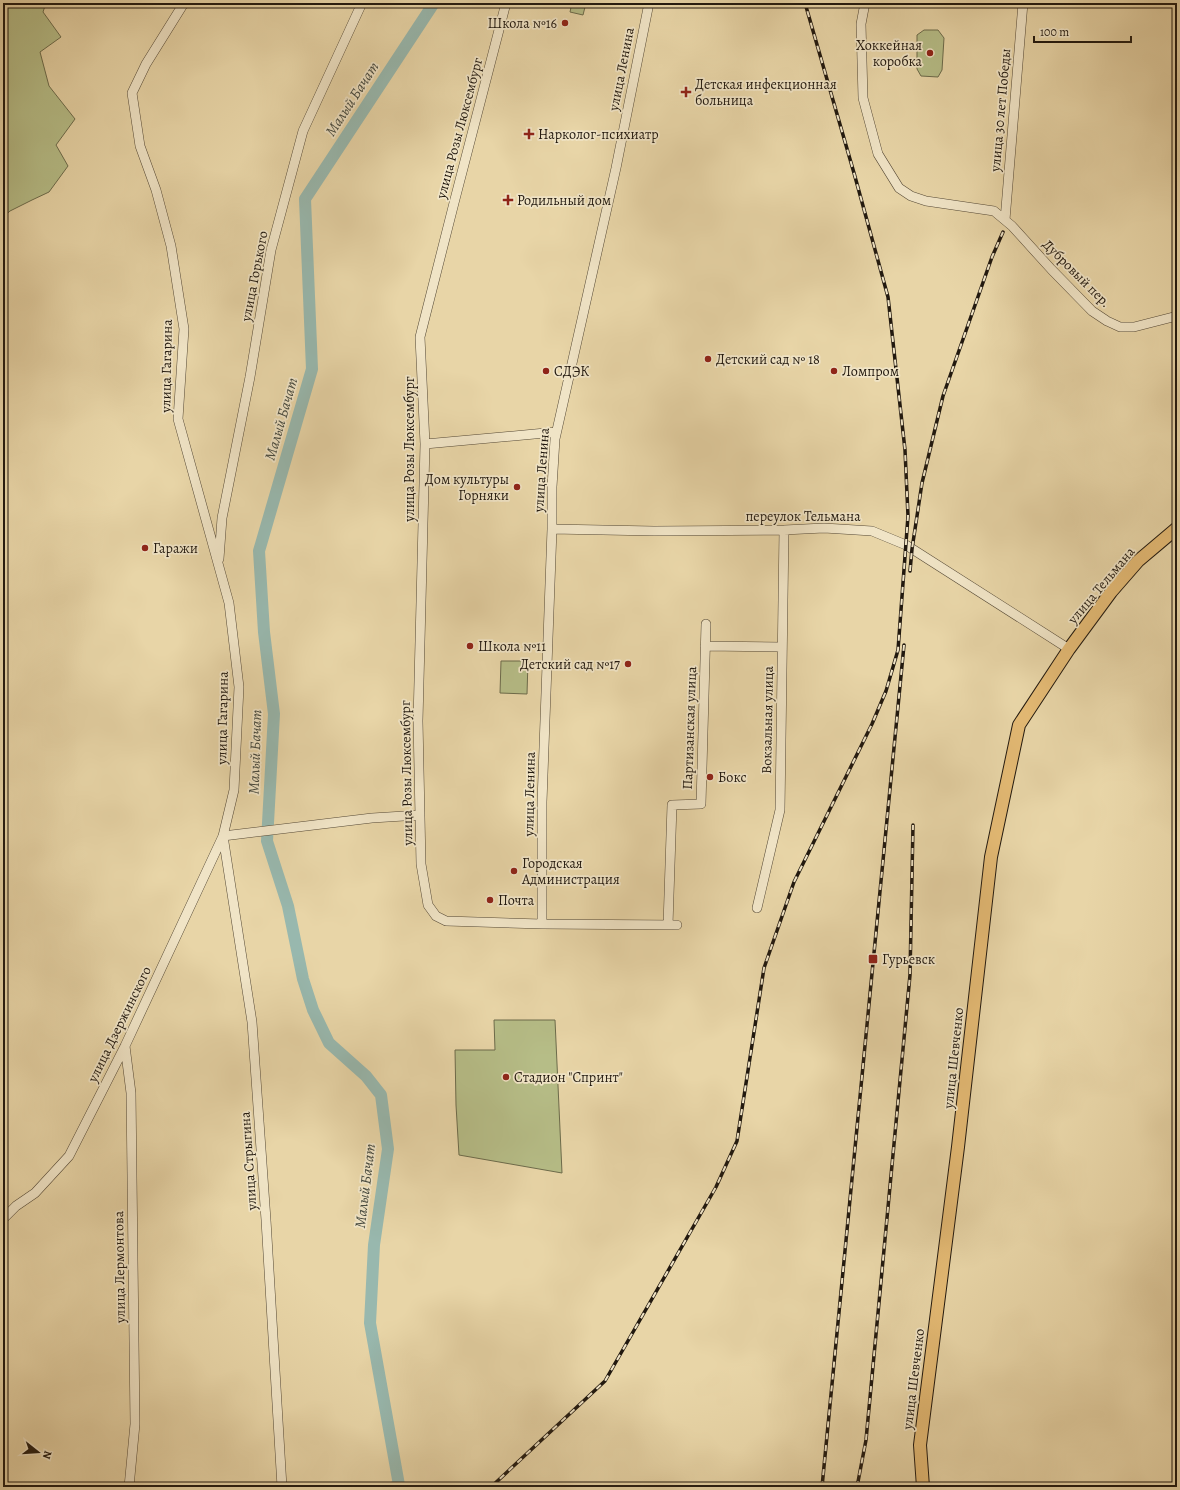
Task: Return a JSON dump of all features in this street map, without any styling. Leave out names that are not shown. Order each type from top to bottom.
[{"type":"main road","name":"улица Тельмана","points":[[1069,648],[1111,592],[1138,560],[1177,528]]},
{"type":"main road","name":"улица Шевченко","points":[[923,1487],[920,1445],[958,1147],[991,857],[1019,725],[1069,648]]},
{"type":"street","name":"улица Гагарина","points":[[184,3],[146,64],[132,93],[140,146],[156,190],[171,246],[184,329],[178,419],[229,602],[239,687],[234,790],[223,836]]},
{"type":"street","name":"улица Горького","points":[[219,566],[222,518],[250,377],[271,250],[303,131],[362,3]]},
{"type":"street","name":"улица Розы Люксембург","points":[[506,3],[420,337],[425,444],[418,721],[421,864],[428,905],[436,916],[446,921],[542,924]]},
{"type":"street","name":"улица Ленина","points":[[542,924],[542,802],[552,529],[552,487],[556,432],[616,168],[649,3]]},
{"type":"street","name":"Дубровый пер.","points":[[865,3],[861,24],[863,98],[878,154],[899,188],[911,196],[926,201],[994,211],[1009,223],[1092,312],[1120,327],[1134,327],[1177,316]]},
{"type":"street","name":"улица 30 лет Победы","points":[[1009,223],[1023,3]]},
{"type":"street","points":[[425,444],[556,432]]},
{"type":"street","name":"переулок Тельмана","points":[[552,529],[654,531],[784,530],[824,528],[872,531],[906,545],[1069,648]]},
{"type":"street","name":"Вокзальная улица","points":[[757,908],[780,810],[784,530]]},
{"type":"street","name":"Партизанская улица","points":[[542,924],[673,925],[672,805],[701,804],[706,624]]},
{"type":"street","points":[[705,646],[782,647]]},
{"type":"street","points":[[223,836],[372,818],[420,815]]},
{"type":"street","name":"улица Дзержинского","points":[[3,1219],[16,1206],[35,1193],[69,1156],[125,1046],[223,836]]},
{"type":"street","name":"улица Стрыгина","points":[[223,836],[252,1022],[266,1212],[282,1487]]},
{"type":"street","name":"улица Лермонтова","points":[[125,1046],[131,1093],[135,1424],[129,1487]]},
{"type":"green space","points":[[3,3],[46,3],[43,12],[61,37],[40,52],[49,86],[75,119],[56,145],[68,166],[49,192],[10,211],[3,217]]},
{"type":"green space","points":[[572,3],[586,3],[583,15],[570,12]]},
{"type":"green space","name":"Хоккейная коробка","points":[[924,30],[938,30],[944,38],[942,70],[938,77],[921,76],[917,69],[917,35]]},
{"type":"green space","points":[[501,661],[528,661],[527,694],[500,693]]},
{"type":"green space","name":"Стадион \"Спринт\"","points":[[494,1020],[555,1020],[562,1173],[459,1155],[455,1050],[495,1050]]},
{"type":"waterway","name":"Малый Бачат","points":[[394,1487],[399,1485],[370,1323],[374,1245],[388,1149],[381,1095],[366,1076],[329,1043],[313,1010],[303,979],[288,906],[267,841],[274,714],[264,632],[259,551],[312,369],[305,199],[434,3]]},
{"type":"railway","points":[[491,1487],[605,1381],[716,1187],[737,1141],[764,968],[794,882],[872,724],[886,691],[898,650],[908,516],[905,450],[888,297],[805,3]]},
{"type":"railway","points":[[910,571],[922,483],[943,396],[992,257],[1003,232]]},
{"type":"railway","points":[[822,1487],[904,645]]},
{"type":"railway","points":[[857,1487],[866,1440],[910,975],[913,825]]},
{"type":"place","name":"Школа №16","points":[[565,23]]},
{"type":"place","name":"Хоккейная коробка","points":[[930,53]]},
{"type":"place","name":"Детская инфекционная больница","points":[[686,92]]},
{"type":"place","name":"Нарколог-психиатр","points":[[529,134]]},
{"type":"place","name":"Родильный дом","points":[[508,200]]},
{"type":"place","name":"Детский сад № 18","points":[[708,359]]},
{"type":"place","name":"СДЭК","points":[[546,371]]},
{"type":"place","name":"Ломпром","points":[[834,371]]},
{"type":"place","name":"Дом культуры Горняки","points":[[517,487]]},
{"type":"place","name":"Гаражи","points":[[145,548]]},
{"type":"place","name":"Школа №11","points":[[470,646]]},
{"type":"place","name":"Детский сад №17","points":[[628,664]]},
{"type":"place","name":"Бокс","points":[[710,777]]},
{"type":"place","name":"Городская Администрация","points":[[514,871]]},
{"type":"place","name":"Почта","points":[[490,900]]},
{"type":"place","name":"Гурьевск","points":[[873,959]]},
{"type":"place","name":"Стадион \"Спринт\"","points":[[506,1077]]}]
